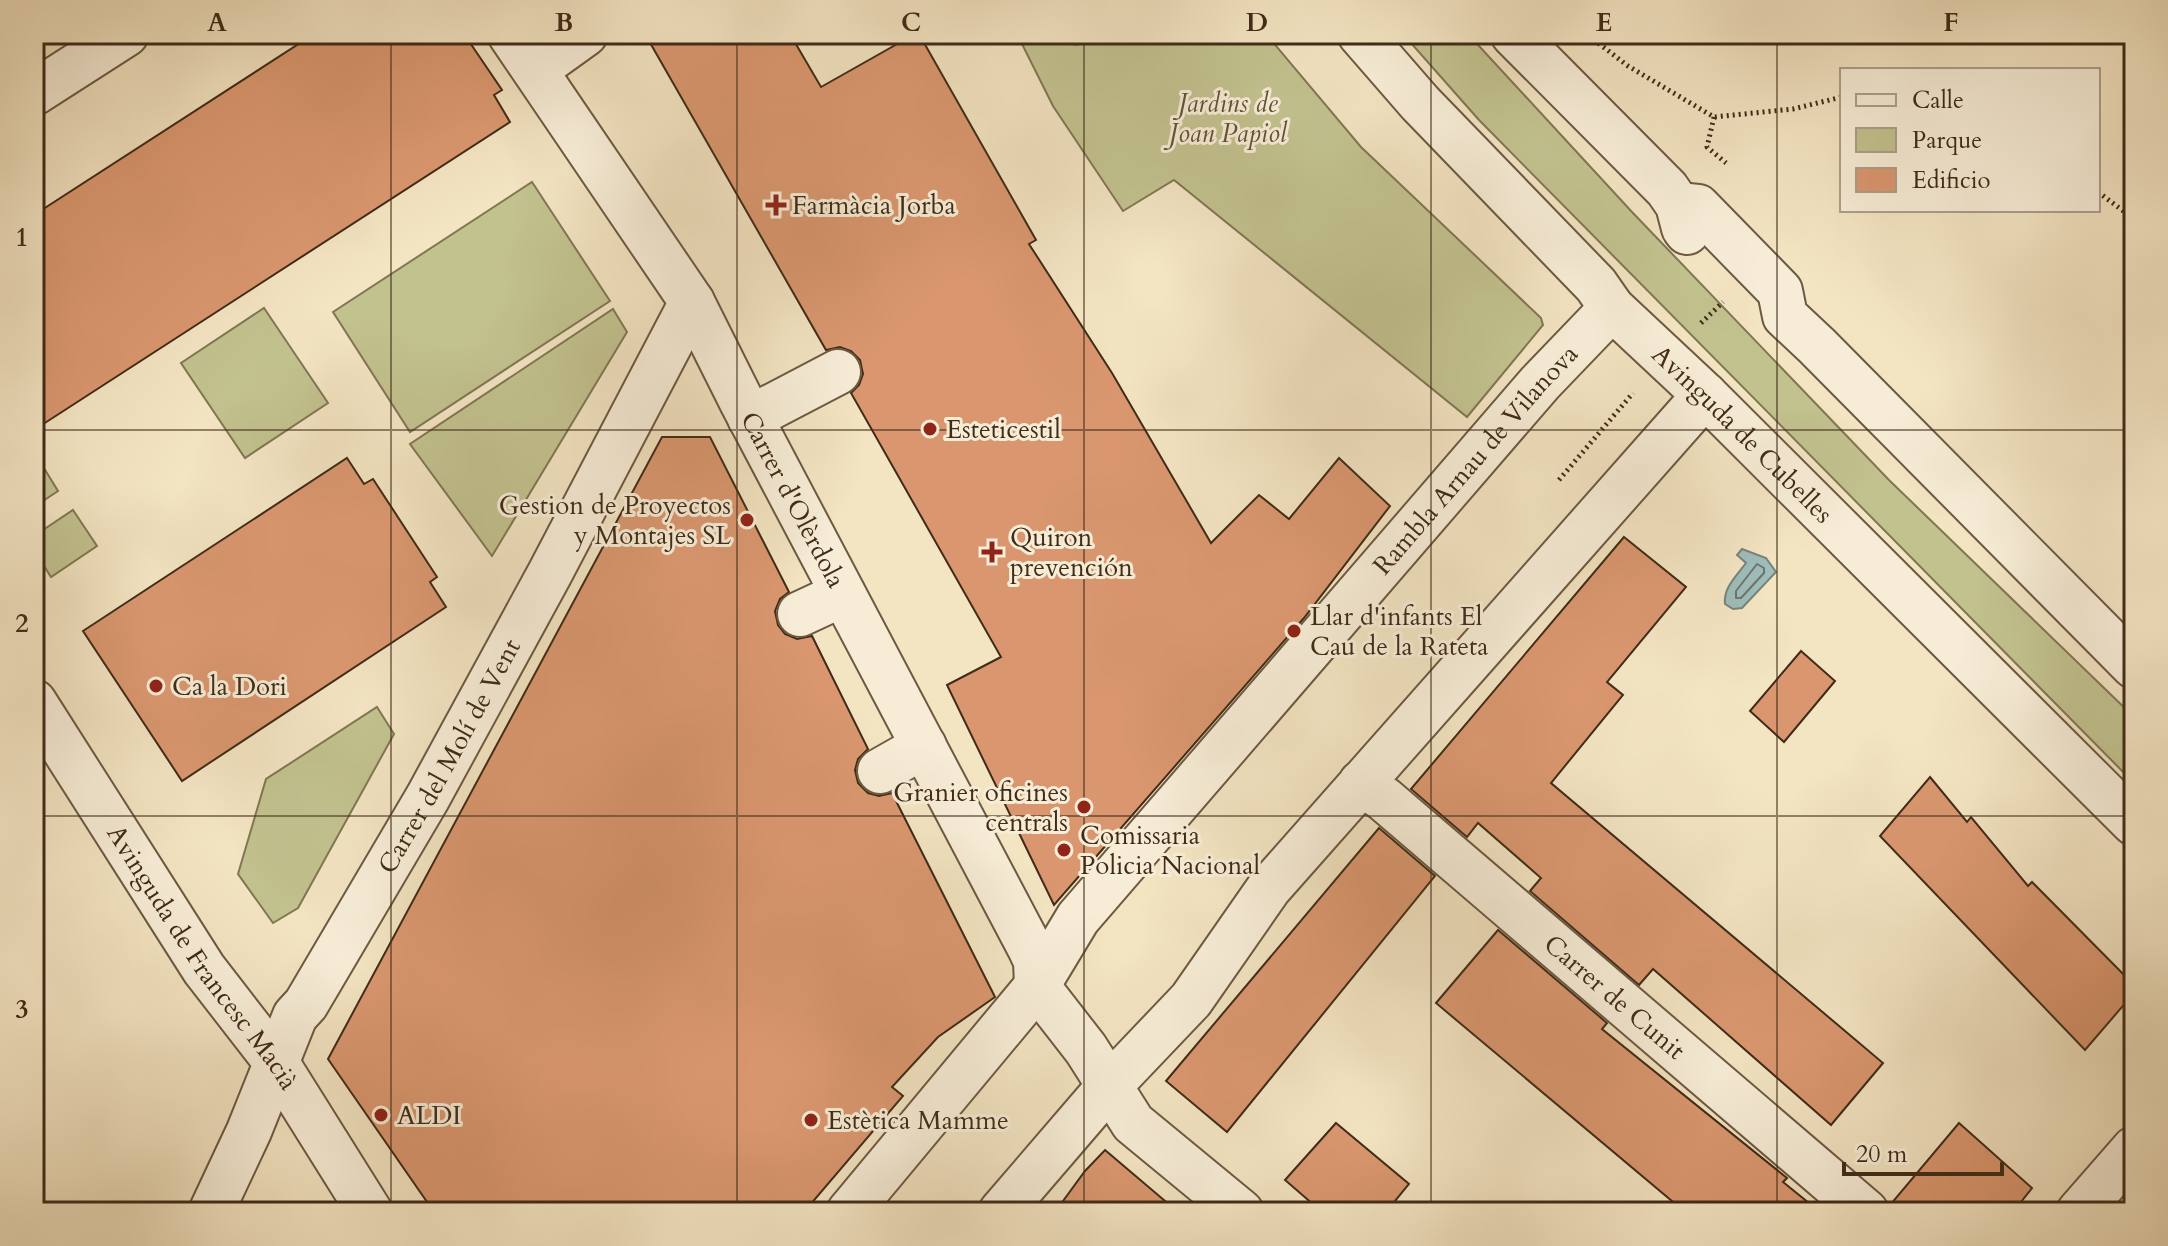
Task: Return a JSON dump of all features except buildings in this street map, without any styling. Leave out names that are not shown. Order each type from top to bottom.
[{"type":"street","points":[[34,93],[126,34]]},
{"type":"street","name":"Carrer d'Olèrdola","points":[[510,34],[692,302],[1030,948],[1036,961],[1037,986]]},
{"type":"street","points":[[535,70],[585,34]]},
{"type":"street","name":"Avinguda de Cubelles","points":[[1360,34],[1420,103],[1596,285],[1612,308],[1705,395],[2134,823]]},
{"type":"street","points":[[1513,34],[1667,189],[1678,205],[1684,228],[1771,319],[1785,316],[2134,666]]},
{"type":"street","name":"Carrer del Molí de Vent","points":[[211,1212],[249,1131],[295,1016],[306,1004],[436,783],[558,559],[692,302]]},
{"type":"street","name":"Rambla Arnau de Vilanova","points":[[849,1212],[1037,986],[1078,918],[1540,383],[1612,308]]},
{"type":"street","points":[[750,418],[838,372]]},
{"type":"street","points":[[1001,1212],[1111,1084],[1191,1000],[1269,888],[1705,395]]},
{"type":"street","points":[[800,614],[843,594]]},
{"type":"street","name":"Avinguda de Francesc Macià","points":[[34,702],[204,969],[276,1062],[370,1212]]},
{"type":"street","points":[[876,763],[920,739]]},
{"type":"street","name":"Carrer de Cunit","points":[[1361,783],[1384,799],[1866,1212]]},
{"type":"street","points":[[1037,986],[1111,1084],[1133,1123],[1241,1212]]},
{"type":"street","points":[[2079,1212],[2134,1149]]},
{"type":"path","points":[[1587,34],[1628,66],[1714,117],[1793,109],[1840,97]]},
{"type":"path","points":[[2100,194],[2134,219]]},
{"type":"green space","name":"Jardins de Joan Papiol","points":[[1017,34],[1040,34],[1045,40],[1077,45],[1091,34],[1266,34],[1361,147],[1541,318],[1543,325],[1467,417],[1174,180],[1123,211],[1053,106]]},
{"type":"green space","points":[[1403,34],[1468,34],[1632,212],[1889,480],[2134,717],[2134,783],[1479,120]]},
{"type":"green space","points":[[532,182],[610,301],[410,432],[333,312]]},
{"type":"green space","points":[[264,308],[328,403],[245,458],[181,363]]},
{"type":"green space","points":[[613,309],[627,332],[492,556],[410,444]]},
{"type":"green space","points":[[36,455],[58,491],[34,507],[34,457]]},
{"type":"green space","points":[[73,510],[97,546],[51,577],[34,550],[34,536]]},
{"type":"green space","points":[[377,707],[394,734],[298,908],[273,923],[238,874],[266,779]]},
{"type":"water","points":[[1742,549],[1766,558],[1776,572],[1742,608],[1733,609],[1725,604],[1725,598],[1731,582],[1746,563],[1737,555]]},
{"type":"place","name":"Farmàcia Jorba","points":[[776,205]]},
{"type":"place","name":"Esteticestil","points":[[930,429]]},
{"type":"place","name":"Gestion de Proyectos y Montajes SL","points":[[747,520]]},
{"type":"place","name":"Quiron prevención","points":[[992,552]]},
{"type":"place","name":"Llar d'infants El Cau de la Rateta","points":[[1294,631]]},
{"type":"place","name":"Ca la Dori","points":[[156,686]]},
{"type":"place","name":"Granier oficines centrals","points":[[1084,807]]},
{"type":"place","name":"Comissaria Policia Nacional","points":[[1064,850]]},
{"type":"place","name":"ALDI","points":[[381,1115]]},
{"type":"place","name":"Estètica Mamme","points":[[811,1120]]}]
